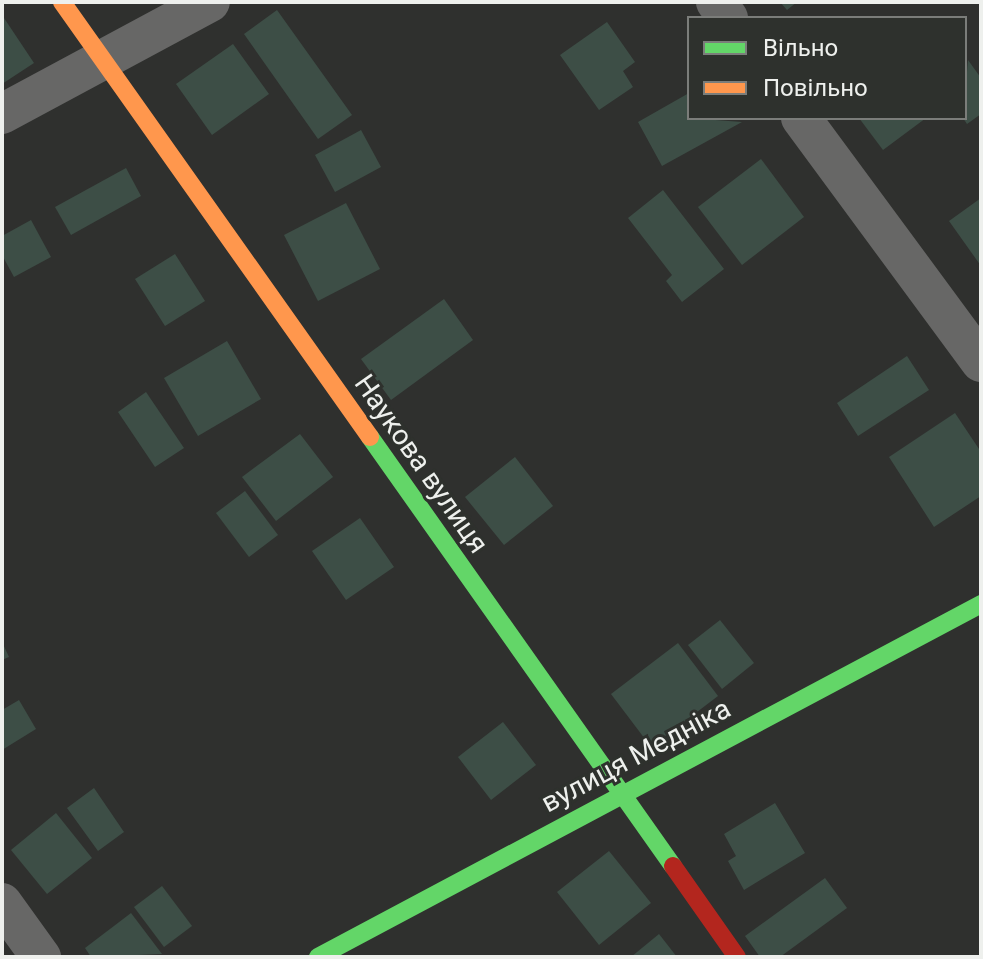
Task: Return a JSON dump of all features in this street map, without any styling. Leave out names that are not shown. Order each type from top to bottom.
[{"type":"street","name":"Наукова вулиця","points":[[62,2],[620,796],[737,957]]},
{"type":"street","points":[[2,114],[210,2]]},
{"type":"street","points":[[802,120],[981,362]]},
{"type":"street","name":"вулиця Медніка","points":[[318,957],[981,604]]},
{"type":"street","points":[[2,903],[41,957]]},
{"type":"building","points":[[780,2],[797,2],[787,10]]},
{"type":"building","points":[[277,10],[352,115],[318,139],[244,34]]},
{"type":"building","points":[[2,15],[34,63],[2,84]]},
{"type":"building","points":[[607,22],[635,62],[623,71],[633,87],[599,110],[560,55]]},
{"type":"building","points":[[233,44],[269,94],[212,135],[176,84]]},
{"type":"building","points":[[968,60],[981,78],[981,114],[967,124],[964,120],[967,120]]},
{"type":"building","points":[[687,94],[687,120],[742,122],[662,166],[638,122]]},
{"type":"building","points":[[860,120],[923,120],[883,150]]},
{"type":"building","points":[[361,130],[381,167],[335,192],[315,155]]},
{"type":"building","points":[[761,159],[804,217],[742,265],[698,207]]},
{"type":"building","points":[[126,168],[141,196],[71,235],[55,207]]},
{"type":"building","points":[[663,190],[724,269],[682,302],[666,281],[672,275],[628,218]]},
{"type":"building","points":[[981,198],[981,266],[949,221]]},
{"type":"building","points":[[346,203],[380,269],[318,301],[284,235]]},
{"type":"building","points":[[31,220],[51,257],[14,277],[2,255],[2,236]]},
{"type":"building","points":[[175,254],[205,301],[165,326],[135,279]]},
{"type":"building","points":[[444,299],[473,340],[391,400],[361,359]]},
{"type":"building","points":[[227,341],[261,399],[198,436],[164,378]]},
{"type":"building","points":[[907,356],[929,390],[858,436],[837,403]]},
{"type":"building","points":[[146,392],[184,448],[155,467],[118,412]]},
{"type":"building","points":[[955,413],[981,452],[981,496],[934,527],[889,457]]},
{"type":"building","points":[[300,434],[333,477],[276,521],[242,477]]},
{"type":"building","points":[[515,457],[553,506],[504,545],[465,497]]},
{"type":"building","points":[[245,491],[278,535],[249,557],[216,513]]},
{"type":"building","points":[[360,518],[394,567],[346,600],[312,551]]},
{"type":"building","points":[[720,620],[754,663],[722,689],[688,645]]},
{"type":"building","points":[[2,642],[9,657],[2,660]]},
{"type":"building","points":[[678,643],[718,696],[651,747],[611,694]]},
{"type":"building","points":[[19,700],[36,729],[2,750],[2,710]]},
{"type":"building","points":[[503,722],[536,765],[491,800],[458,757]]},
{"type":"building","points":[[94,788],[124,832],[98,851],[67,808]]},
{"type":"building","points":[[775,803],[805,853],[744,890],[728,861],[736,856],[724,834]]},
{"type":"building","points":[[56,813],[92,858],[47,894],[11,850]]},
{"type":"building","points":[[609,851],[651,903],[599,945],[557,892]]},
{"type":"building","points":[[825,878],[847,908],[780,957],[760,957],[745,936]]},
{"type":"building","points":[[162,886],[192,926],[164,947],[134,907]]},
{"type":"building","points":[[131,913],[162,954],[91,957],[85,948]]},
{"type":"building","points":[[659,934],[677,957],[631,957]]},
{"type":"traffic: fast","points":[[370,437],[673,866]]},
{"type":"traffic: fast","points":[[318,957],[981,604]]},
{"type":"traffic: slow","points":[[62,2],[370,437]]},
{"type":"traffic: jam","points":[[673,866],[737,957]]}]
